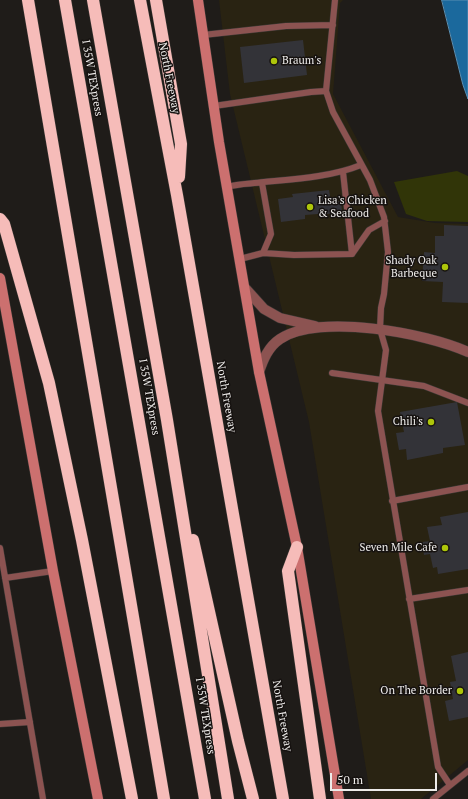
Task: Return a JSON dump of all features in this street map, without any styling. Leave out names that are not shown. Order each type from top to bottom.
[{"type":"highway","points":[[19,0],[32,23]]},
{"type":"highway","points":[[28,0],[164,799]]},
{"type":"highway","name":"I 35W TEXpress","points":[[66,0],[205,799]]},
{"type":"highway","name":"I 35W TEXpress","points":[[93,0],[167,420],[228,799]]},
{"type":"highway","name":"North Freeway","points":[[140,0],[177,195],[283,799]]},
{"type":"highway","points":[[156,0],[181,144],[177,195]]},
{"type":"highway","points":[[0,219],[4,224],[49,383],[132,799]]},
{"type":"highway","points":[[167,420],[237,734],[253,799]]},
{"type":"highway","points":[[297,548],[288,571],[320,799]]},
{"type":"main road","points":[[198,0],[227,187],[246,289],[259,372],[297,548],[339,799]]},
{"type":"main road","points":[[0,278],[53,571],[98,799]]},
{"type":"street","points":[[246,289],[264,309],[280,318],[321,327],[380,329],[412,334],[468,352]]},
{"type":"street","points":[[259,372],[265,356],[278,340],[293,332],[321,327]]},
{"type":"lane","points":[[335,0],[326,91],[333,112],[370,180],[385,221],[388,252],[380,329],[386,350],[378,411],[438,767],[450,785]]},
{"type":"lane","points":[[203,35],[286,26],[333,25]]},
{"type":"lane","points":[[214,106],[326,91]]},
{"type":"lane","points":[[227,187],[239,183],[262,182],[343,172],[361,165]]},
{"type":"lane","points":[[343,172],[352,254]]},
{"type":"lane","points":[[262,182],[271,234],[263,253]]},
{"type":"lane","points":[[352,254],[369,230],[385,221]]},
{"type":"lane","points":[[240,258],[263,253],[294,255],[352,254]]},
{"type":"lane","points":[[332,373],[424,386],[468,403]]},
{"type":"lane","points":[[392,501],[468,487]]},
{"type":"lane","points":[[0,548],[43,799]]},
{"type":"lane","points":[[5,578],[53,571]]},
{"type":"lane","points":[[409,598],[468,590]]},
{"type":"lane","points":[[0,593],[7,591]]},
{"type":"lane","points":[[0,724],[30,722]]},
{"type":"lane","points":[[434,799],[468,771]]},
{"type":"shaded area","points":[[219,0],[343,0],[340,3],[333,94],[398,217],[435,223],[468,224],[468,760],[421,799],[371,799],[309,422],[230,94]]},
{"type":"green space","points":[[457,171],[468,176],[468,222],[427,221],[406,214],[394,182]]},
{"type":"water","points":[[442,0],[468,0],[468,99],[463,85]]},
{"type":"building","name":"Braum's","points":[[303,40],[307,75],[244,83],[240,47]]},
{"type":"building","name":"Lisa's Chicken & Seafood","points":[[329,190],[331,202],[341,201],[342,211],[318,216],[318,214],[305,215],[305,219],[281,222],[278,199],[293,197],[292,194]]},
{"type":"building","name":"Shady Oak Barbeque","points":[[444,225],[468,226],[468,303],[442,302],[443,282],[422,281],[424,252],[435,253],[435,236],[444,236]]},
{"type":"building","name":"Chili's","points":[[457,402],[465,445],[443,448],[443,453],[407,460],[406,449],[399,450],[396,433],[404,432],[400,412]]},
{"type":"building","name":"Seven Mile Cafe","points":[[468,512],[468,569],[438,574],[437,567],[433,568],[430,554],[424,555],[422,542],[430,541],[427,527],[442,525],[440,517]]},
{"type":"building","name":"On The Border","points":[[468,652],[468,717],[449,721],[445,701],[453,699],[450,682],[456,681],[451,656]]},
{"type":"place","name":"Braum's","points":[[274,61]]},
{"type":"place","name":"Lisa's Chicken & Seafood","points":[[310,207]]},
{"type":"place","name":"Shady Oak Barbeque","points":[[445,267]]},
{"type":"place","name":"Chili's","points":[[431,422]]},
{"type":"place","name":"Seven Mile Cafe","points":[[445,548]]},
{"type":"place","name":"On The Border","points":[[460,691]]}]
